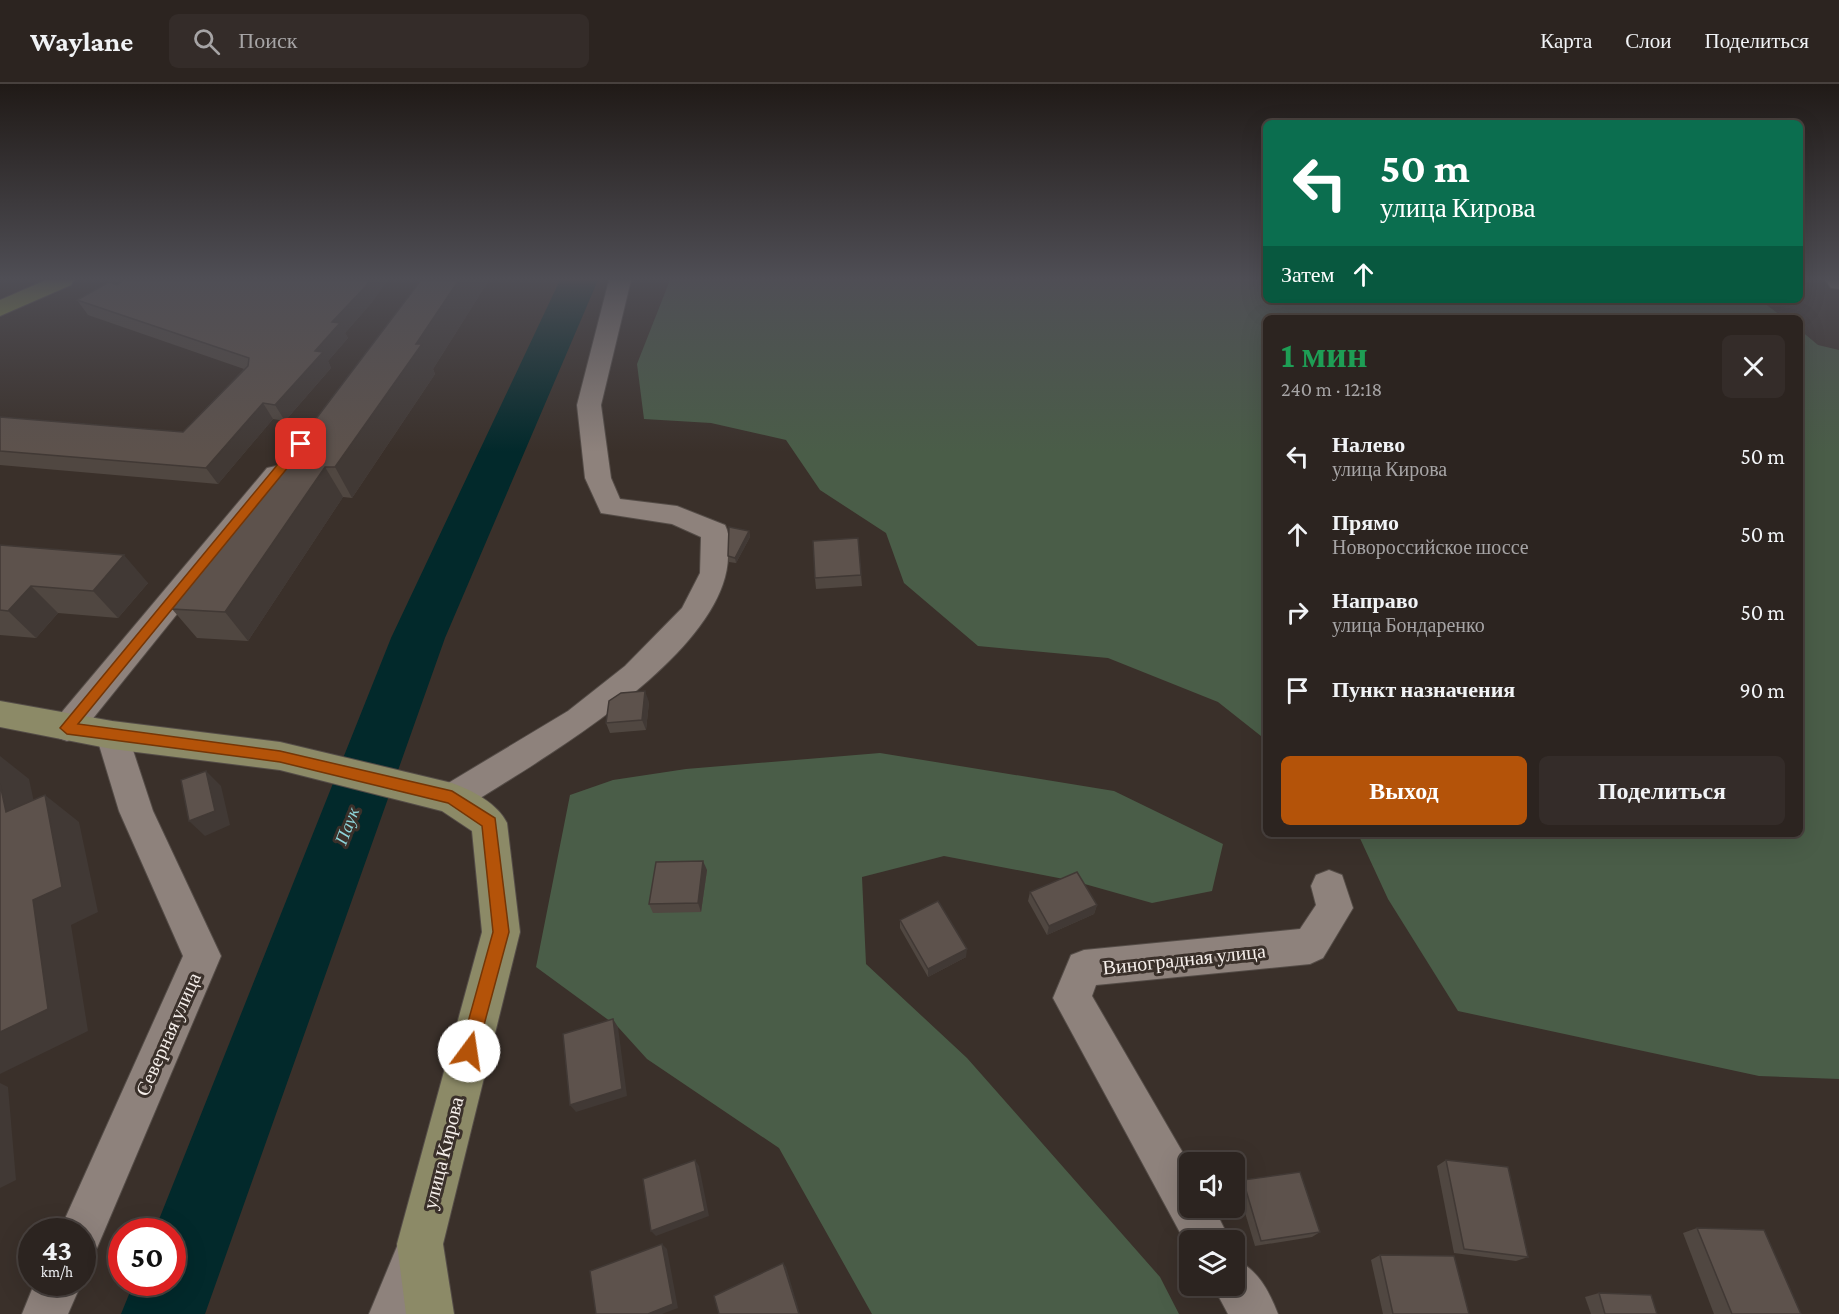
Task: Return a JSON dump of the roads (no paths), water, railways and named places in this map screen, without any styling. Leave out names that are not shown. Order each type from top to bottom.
[{"type":"main road","name":"улица Кирова","points":[[0,714],[112,735],[280,756],[452,798],[489,823],[501,932],[420,1244],[430,1314]]},
{"type":"street","points":[[452,798],[579,720],[636,674],[693,615],[714,573],[715,532],[677,516],[610,507],[598,478],[589,405],[606,337]]},
{"type":"street","points":[[67,728],[290,458]]},
{"type":"street","name":"Северная улица","points":[[87,1218],[202,956],[136,811],[112,735]]},
{"type":"street","name":"Виноградная улица","points":[[1202,1230],[1072,998],[1084,968],[1310,946],[1335,908],[1329,886]]},
{"type":"street","points":[[392,1314],[420,1244]]},
{"type":"street","points":[[45,1314],[53,1296]]},
{"type":"street","points":[[1243,1296],[1255,1314]]},
{"type":"waterway","name":"Паук","points":[[163,1314],[418,638],[553,337]]}]
